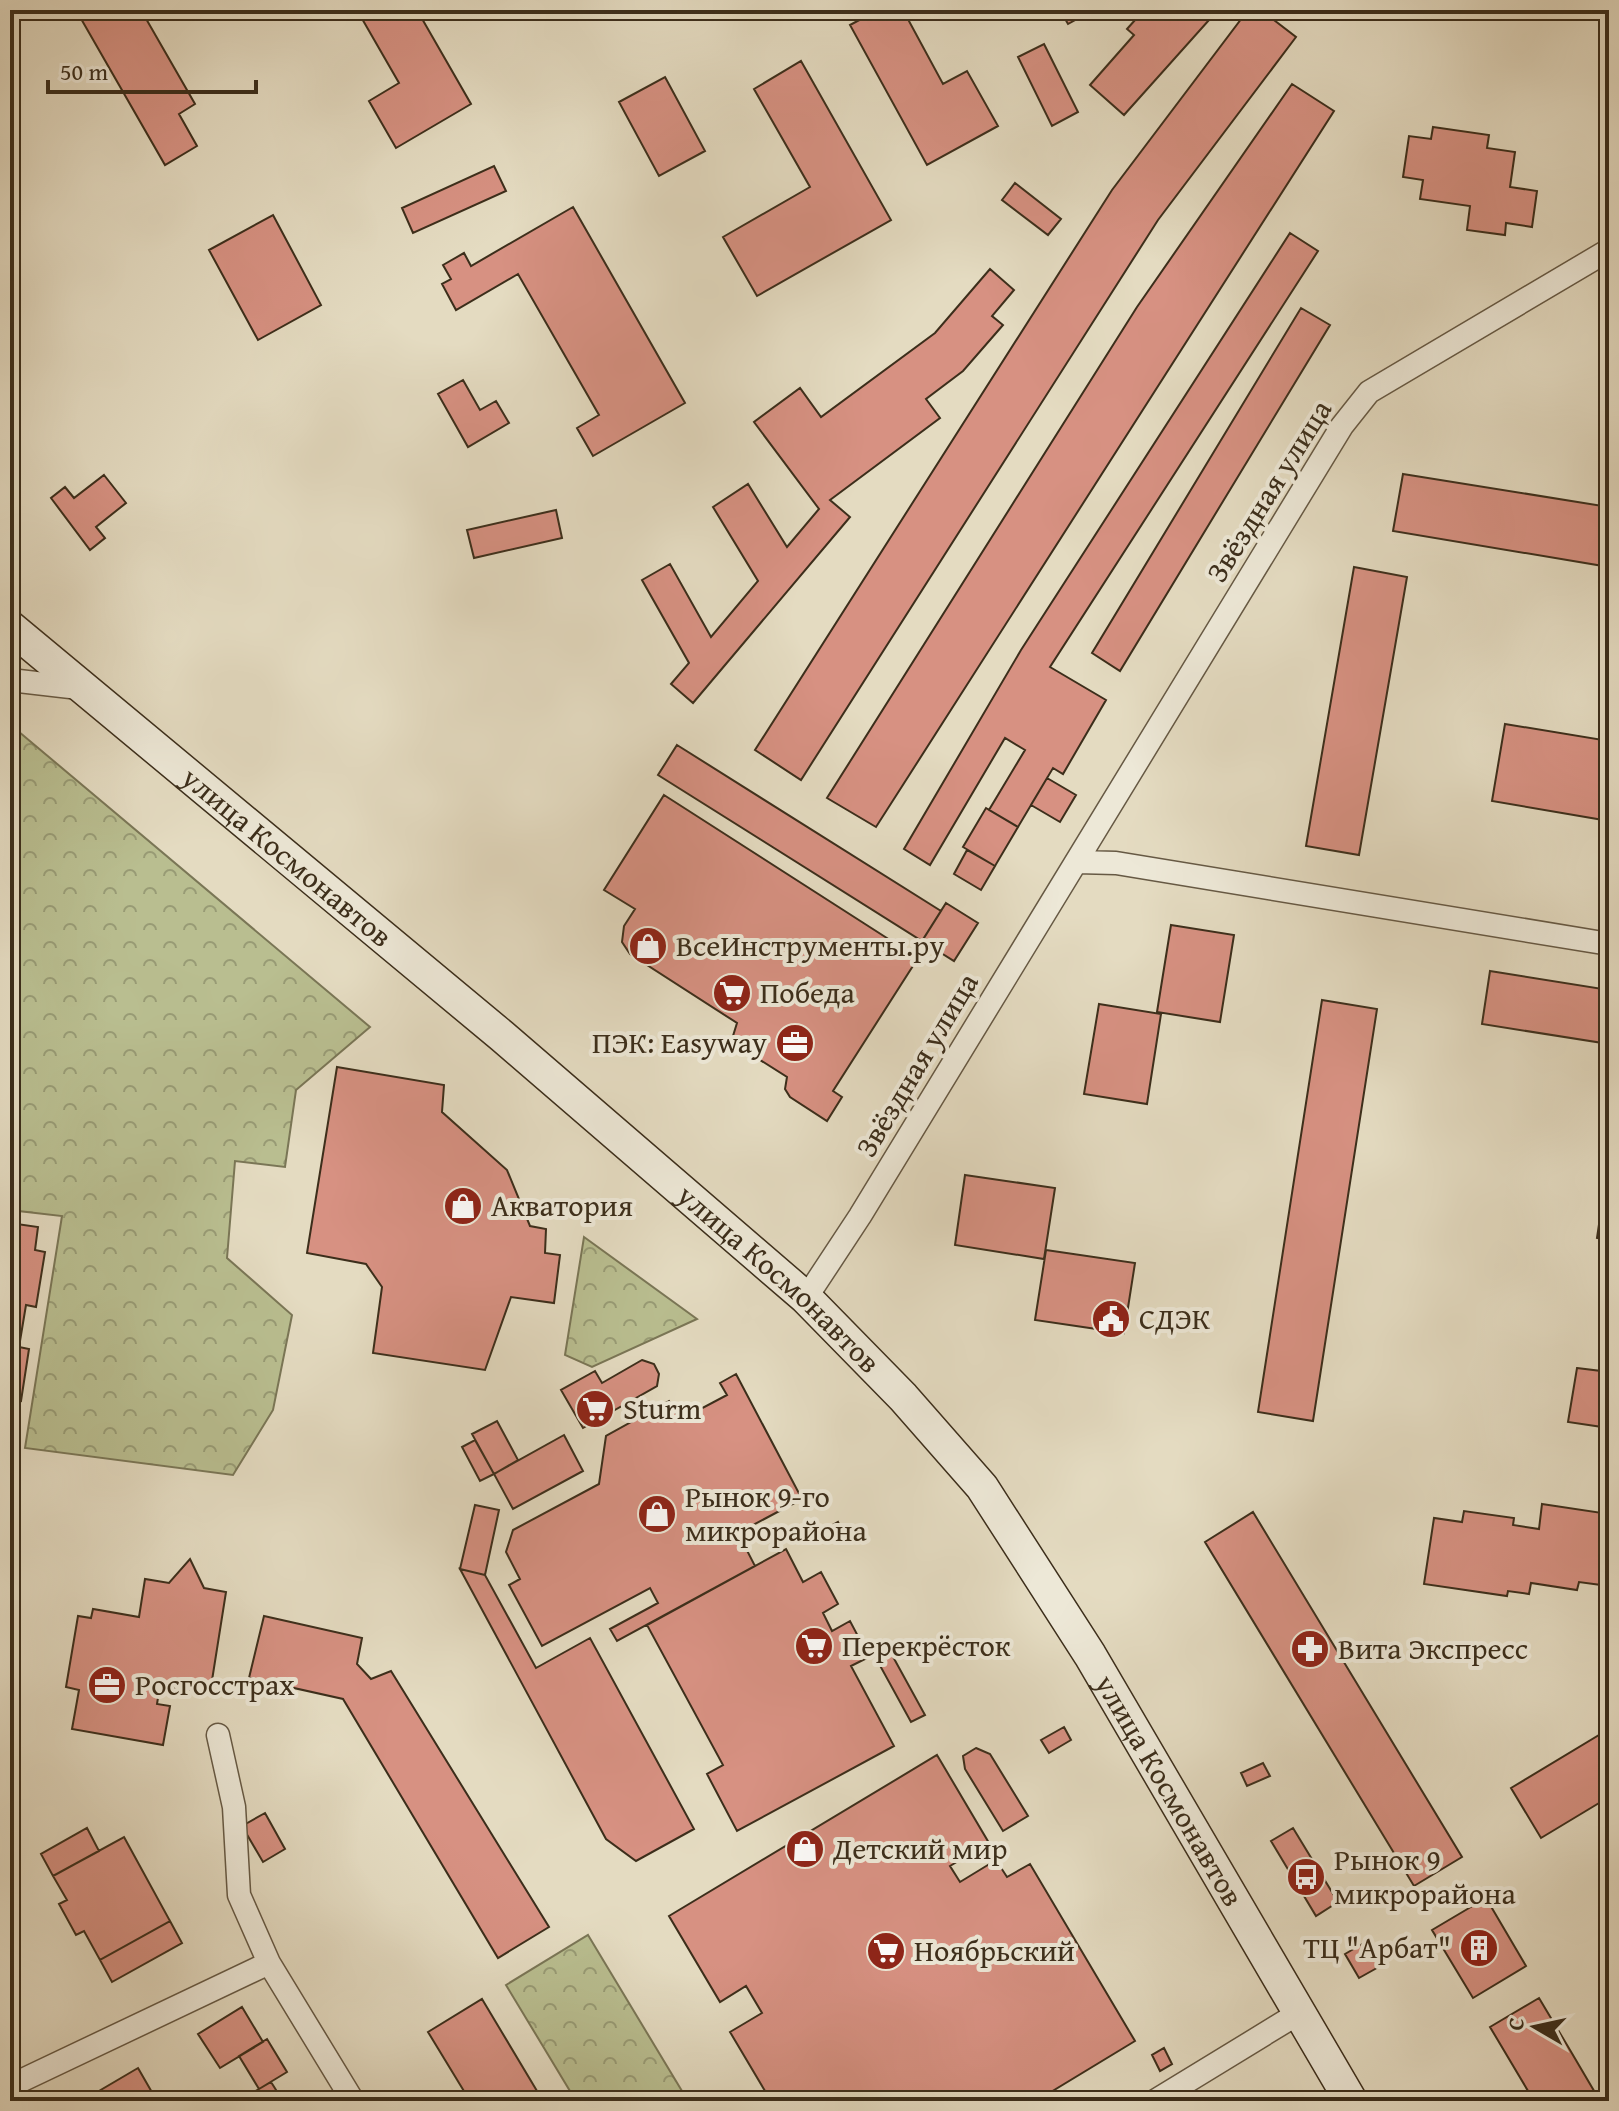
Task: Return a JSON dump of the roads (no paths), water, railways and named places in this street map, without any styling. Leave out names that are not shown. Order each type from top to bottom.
[{"type":"main road","name":"улица Космонавтов","points":[[10,627],[79,688],[502,1036],[806,1298],[903,1397],[982,1487],[1090,1655],[1351,2101]]},
{"type":"street","name":"Звёздная улица","points":[[806,1298],[1077,862],[1342,426],[1369,392],[1609,250]]},
{"type":"street","points":[[10,680],[79,688]]},
{"type":"street","points":[[1077,862],[1116,863],[1609,944]]},
{"type":"street","points":[[218,1735],[234,1807],[239,1895],[269,1963],[353,2101]]},
{"type":"street","points":[[10,2086],[269,1963]]},
{"type":"street","points":[[1155,2101],[1299,2013]]},
{"type":"place","name":"ВсеИнструменты.ру","points":[[648,946]]},
{"type":"place","name":"Победа","points":[[732,993]]},
{"type":"place","name":"ПЭК: Easyway","points":[[795,1043]]},
{"type":"place","name":"Акватория","points":[[463,1206]]},
{"type":"place","name":"СДЭК","points":[[1111,1319]]},
{"type":"place","name":"Sturm","points":[[595,1409]]},
{"type":"place","name":"Рынок 9-го микрорайона","points":[[657,1514]]},
{"type":"place","name":"Перекрёсток","points":[[814,1646]]},
{"type":"place","name":"Вита Экспресс","points":[[1310,1649]]},
{"type":"place","name":"Росгосстрах","points":[[107,1685]]},
{"type":"place","name":"Детский мир","points":[[805,1849]]},
{"type":"place","name":"Рынок 9 микрорайона","points":[[1306,1877]]},
{"type":"place","name":"ТЦ \"Арбат\"","points":[[1479,1948]]},
{"type":"place","name":"Ноябрьский","points":[[886,1951]]}]
